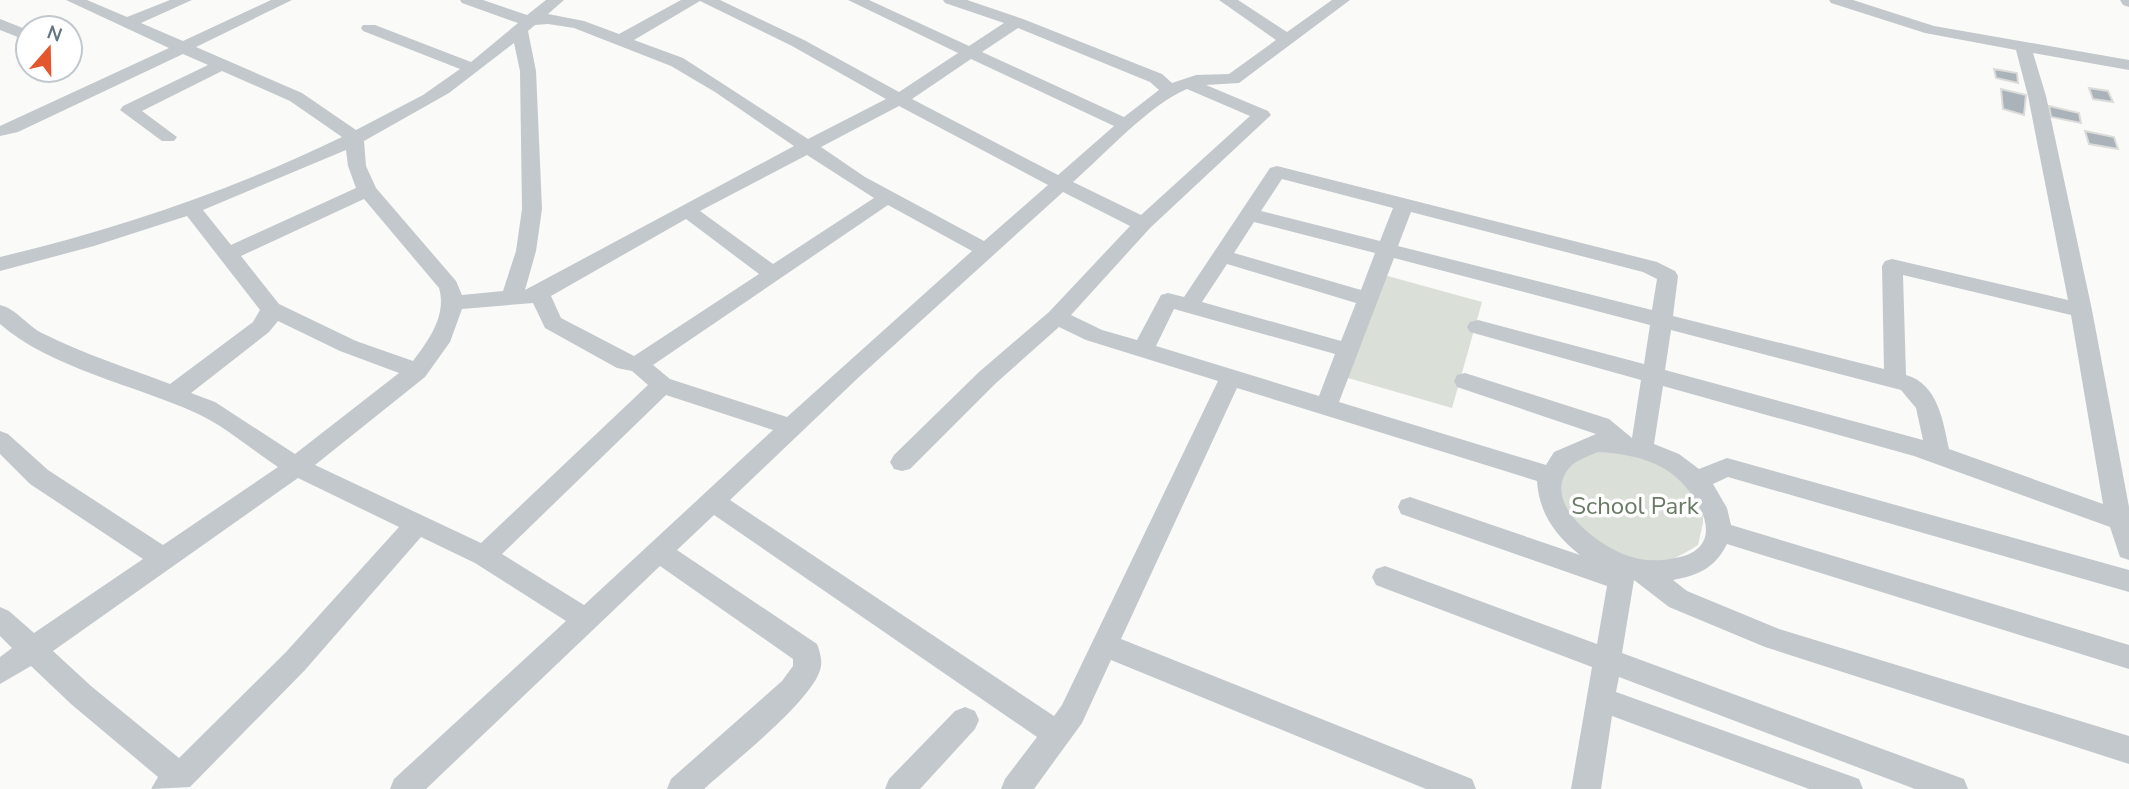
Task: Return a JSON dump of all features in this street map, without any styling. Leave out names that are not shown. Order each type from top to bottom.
[{"type":"street","points":[[0,672],[296,467],[417,371],[439,342],[454,303],[449,286],[367,190],[357,166],[354,139],[296,96],[74,0]]},
{"type":"street","points":[[128,23],[184,0]]},
{"type":"street","points":[[468,0],[524,25],[548,19],[578,24],[677,62],[721,88],[858,181],[987,251]]},
{"type":"street","points":[[0,264],[82,245],[191,208],[299,166],[401,114],[472,68],[556,0]]},
{"type":"street","points":[[619,41],[693,0]]},
{"type":"street","points":[[707,0],[798,43],[992,150],[1143,224]]},
{"type":"street","points":[[856,0],[1126,125]]},
{"type":"street","points":[[902,462],[987,378],[1057,317],[1143,224],[1262,115],[1179,87],[1017,22],[951,0]]},
{"type":"street","points":[[1227,0],[1287,40]]},
{"type":"street","points":[[405,789],[791,427],[1126,125],[1179,87],[1196,80],[1233,79],[1342,0]]},
{"type":"street","points":[[1837,0],[1931,30],[2129,65]]},
{"type":"street","points":[[0,131],[12,128],[184,47],[276,1]]},
{"type":"street","points":[[454,303],[539,293],[901,98],[1017,22]]},
{"type":"street","points":[[512,298],[526,251],[532,209],[524,25]]},
{"type":"street","points":[[369,28],[472,68]]},
{"type":"street","points":[[2023,47],[2037,96],[2081,310],[2112,491],[2129,551]]},
{"type":"street","points":[[168,137],[129,110],[222,64]]},
{"type":"street","points":[[1190,305],[1277,172],[1650,267],[1668,276],[1653,376],[1632,446]]},
{"type":"street","points":[[230,253],[367,190]]},
{"type":"street","points":[[638,364],[888,197]]},
{"type":"street","points":[[1326,407],[1404,205]]},
{"type":"street","points":[[191,208],[230,253],[242,273],[271,309],[348,346],[417,371]]},
{"type":"street","points":[[687,211],[773,274]]},
{"type":"street","points":[[1249,214],[1909,384],[1922,394],[1938,455]]},
{"type":"street","points":[[1222,256],[1367,299]]},
{"type":"street","points":[[1895,380],[1892,266],[2081,310]]},
{"type":"street","points":[[539,293],[553,323],[625,362],[638,364],[662,385],[791,427]]},
{"type":"street","points":[[1143,350],[1168,300],[1347,350]]},
{"type":"street","points":[[173,394],[261,327],[270,317],[271,309]]},
{"type":"street","points":[[0,312],[25,334],[207,408],[296,467],[484,556],[586,620]]},
{"type":"street","points":[[1057,317],[1094,335],[1550,476]]},
{"type":"street","points":[[1478,327],[1919,448],[2120,520]]},
{"type":"street","points":[[1016,789],[1072,714],[1231,377]]},
{"type":"street","points":[[1410,507],[1628,572],[1667,571],[1697,563],[1716,544],[1719,525],[1713,502],[1697,480],[1674,462],[1632,446],[1601,425],[1465,381]]},
{"type":"street","points":[[484,556],[662,385]]},
{"type":"street","points":[[0,440],[39,477],[163,559]]},
{"type":"street","points":[[1632,446],[1595,443],[1572,450],[1555,463],[1550,476],[1549,499],[1565,528],[1595,553],[1678,599],[1775,639],[2129,750]]},
{"type":"street","points":[[1697,480],[1727,467],[2129,581]]},
{"type":"street","points":[[713,501],[1057,734]]},
{"type":"street","points":[[0,618],[173,783],[228,732],[354,599],[417,524]]},
{"type":"street","points":[[1718,531],[2129,657]]},
{"type":"street","points":[[660,552],[807,653],[807,669],[792,690],[681,789]]},
{"type":"street","points":[[1586,789],[1608,659],[1628,572]]},
{"type":"street","points":[[1385,577],[1953,789]]},
{"type":"street","points":[[1104,645],[1461,789]]},
{"type":"street","points":[[1601,699],[1848,789]]},
{"type":"street","points":[[900,789],[965,720]]},
{"type":"green space","points":[[1384,275],[1482,302],[1452,408],[1341,376]]},
{"type":"green space","name":"School Park","points":[[1620,451],[1669,468],[1703,504],[1703,523],[1698,545],[1665,562],[1643,564],[1631,561],[1603,546],[1577,525],[1562,500],[1560,487],[1566,472],[1584,452]]},
{"type":"building","points":[[1994,69],[2017,73],[2018,83],[1996,78]]},
{"type":"building","points":[[2089,88],[2108,91],[2113,102],[2093,99]]},
{"type":"building","points":[[2001,89],[2026,95],[2024,115],[2003,109]]},
{"type":"building","points":[[2049,106],[2079,113],[2081,123],[2051,117]]},
{"type":"building","points":[[2085,131],[2114,137],[2118,149],[2089,144]]}]
